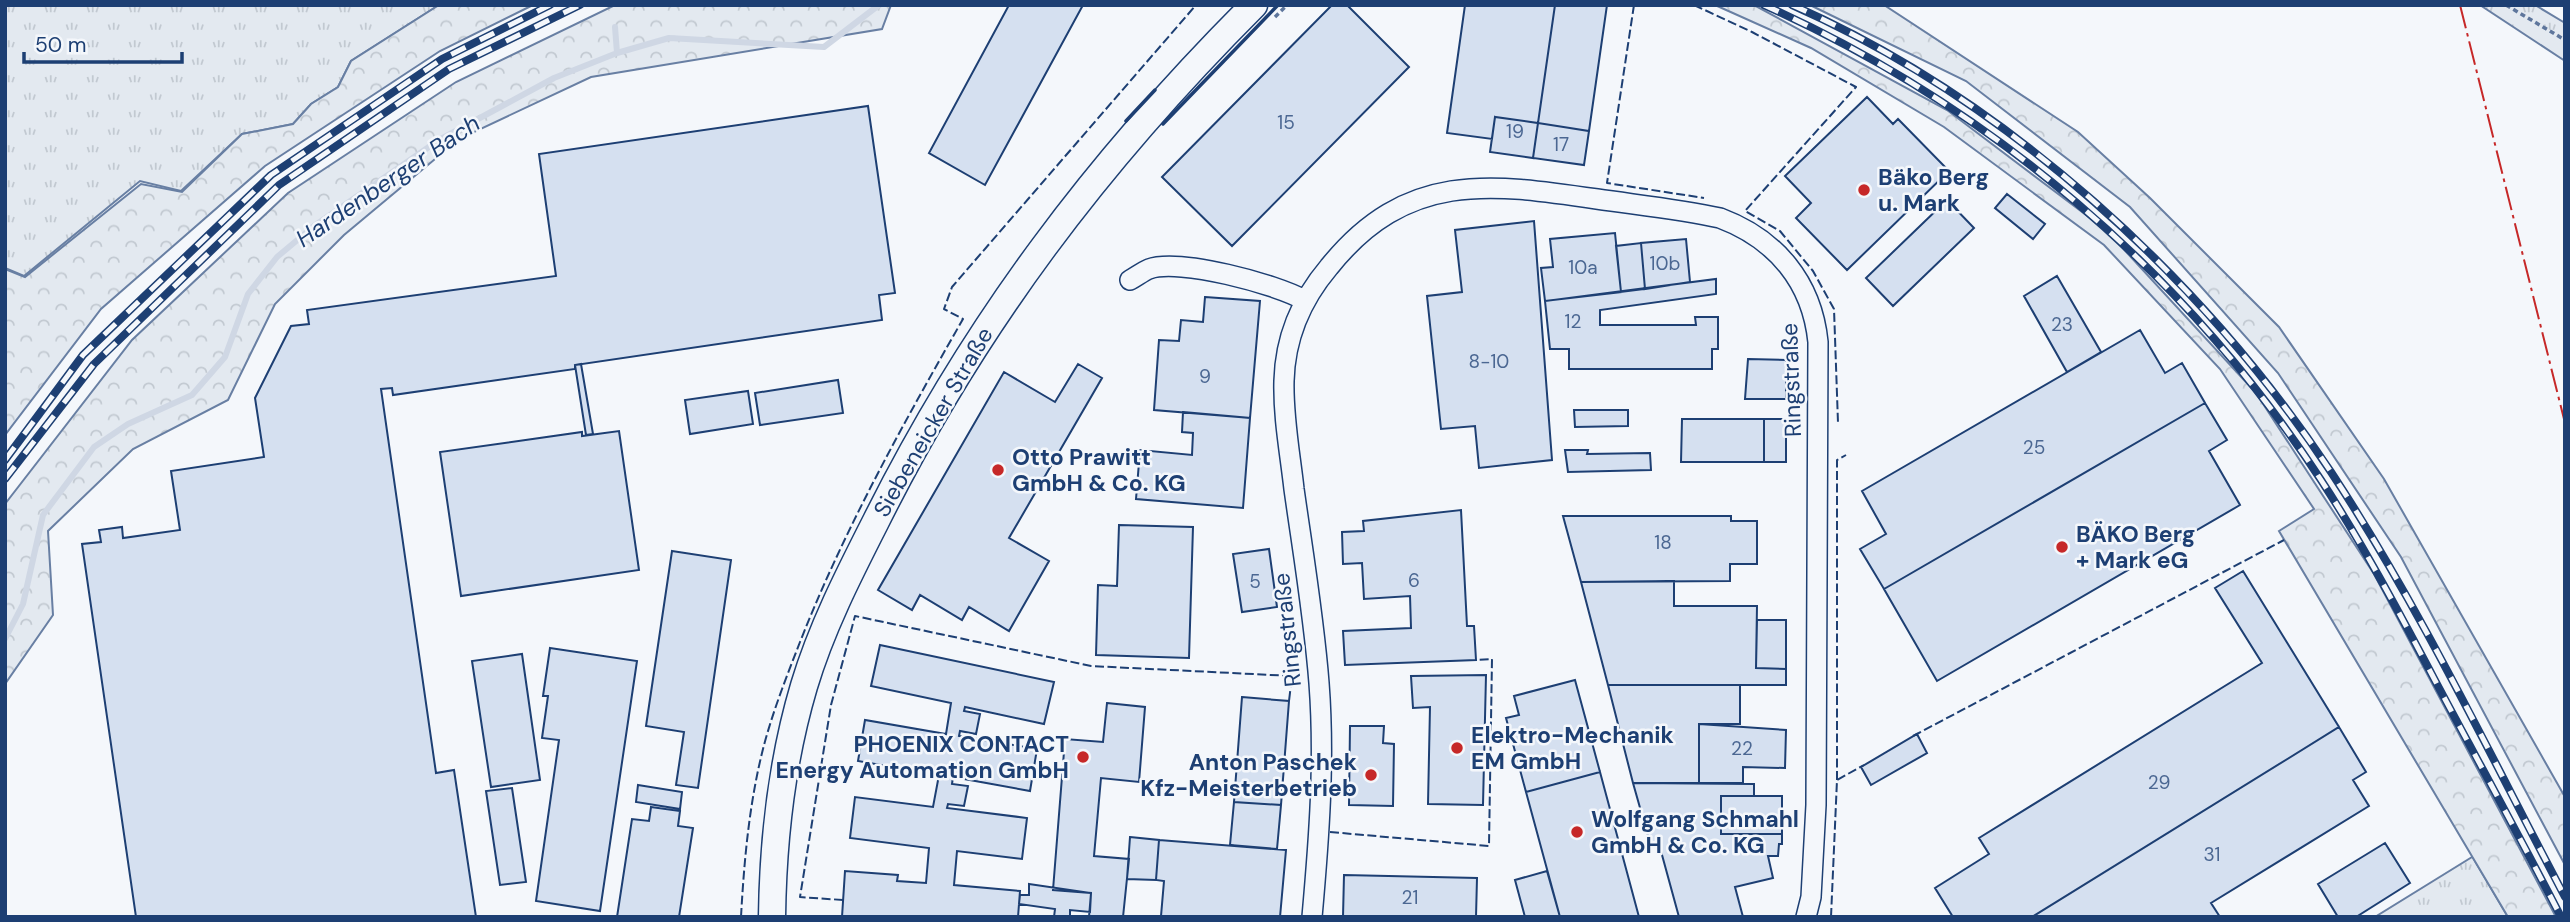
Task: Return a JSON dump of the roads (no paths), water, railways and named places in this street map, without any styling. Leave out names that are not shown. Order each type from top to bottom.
[{"type":"main road","name":"Siebeneicker Straße","points":[[772,917],[773,851],[790,745],[804,685],[842,589],[907,459],[944,395],[1047,239],[1121,146],[1261,15]]},
{"type":"street","name":"Ringstraße","points":[[1312,917],[1320,833],[1319,683],[1284,412],[1284,377],[1290,340],[1304,299],[1336,257],[1366,229],[1386,216],[1433,195],[1493,186],[1519,187],[1720,218],[1744,227],[1766,240],[1789,267],[1808,296],[1816,319],[1818,342],[1816,805],[1811,897],[1806,917]]},
{"type":"street","points":[[1129,280],[1150,269],[1172,266],[1265,282],[1304,299]]},
{"type":"waterway","name":"Hardenberger Bach","points":[[5,639],[23,604],[43,515],[94,447],[128,424],[192,395],[225,357],[248,294],[277,257],[314,226],[439,140],[554,78],[617,53],[669,38],[824,47],[879,5]]},
{"type":"waterway","points":[[615,27],[617,53]]},
{"type":"railway","points":[[5,460],[83,355],[271,175],[442,59],[550,5]]},
{"type":"railway","points":[[5,479],[94,364],[279,185],[449,69],[580,5]]},
{"type":"railway","points":[[1764,5],[1847,46],[1927,93],[2004,145],[2077,203],[2145,265],[2209,333],[2268,404],[2352,530],[2561,917]]},
{"type":"railway","points":[[1792,5],[1872,44],[1949,91],[2023,143],[2094,201],[2160,264],[2223,331],[2280,400],[2364,523],[2424,628],[2565,897]]},
{"type":"place","name":"Bäko Berg u. Mark","points":[[1864,190]]},
{"type":"place","name":"Otto Prawitt GmbH & Co. KG","points":[[998,470]]},
{"type":"place","name":"BÄKO Berg + Mark eG","points":[[2062,547]]},
{"type":"place","name":"Elektro-Mechanik EM GmbH","points":[[1457,748]]},
{"type":"place","name":"PHOENIX CONTACT Energy Automation GmbH","points":[[1083,757]]},
{"type":"place","name":"Anton Paschek Kfz-Meisterbetrieb","points":[[1371,775]]},
{"type":"place","name":"Wolfgang Schmahl GmbH & Co. KG","points":[[1577,832]]}]
